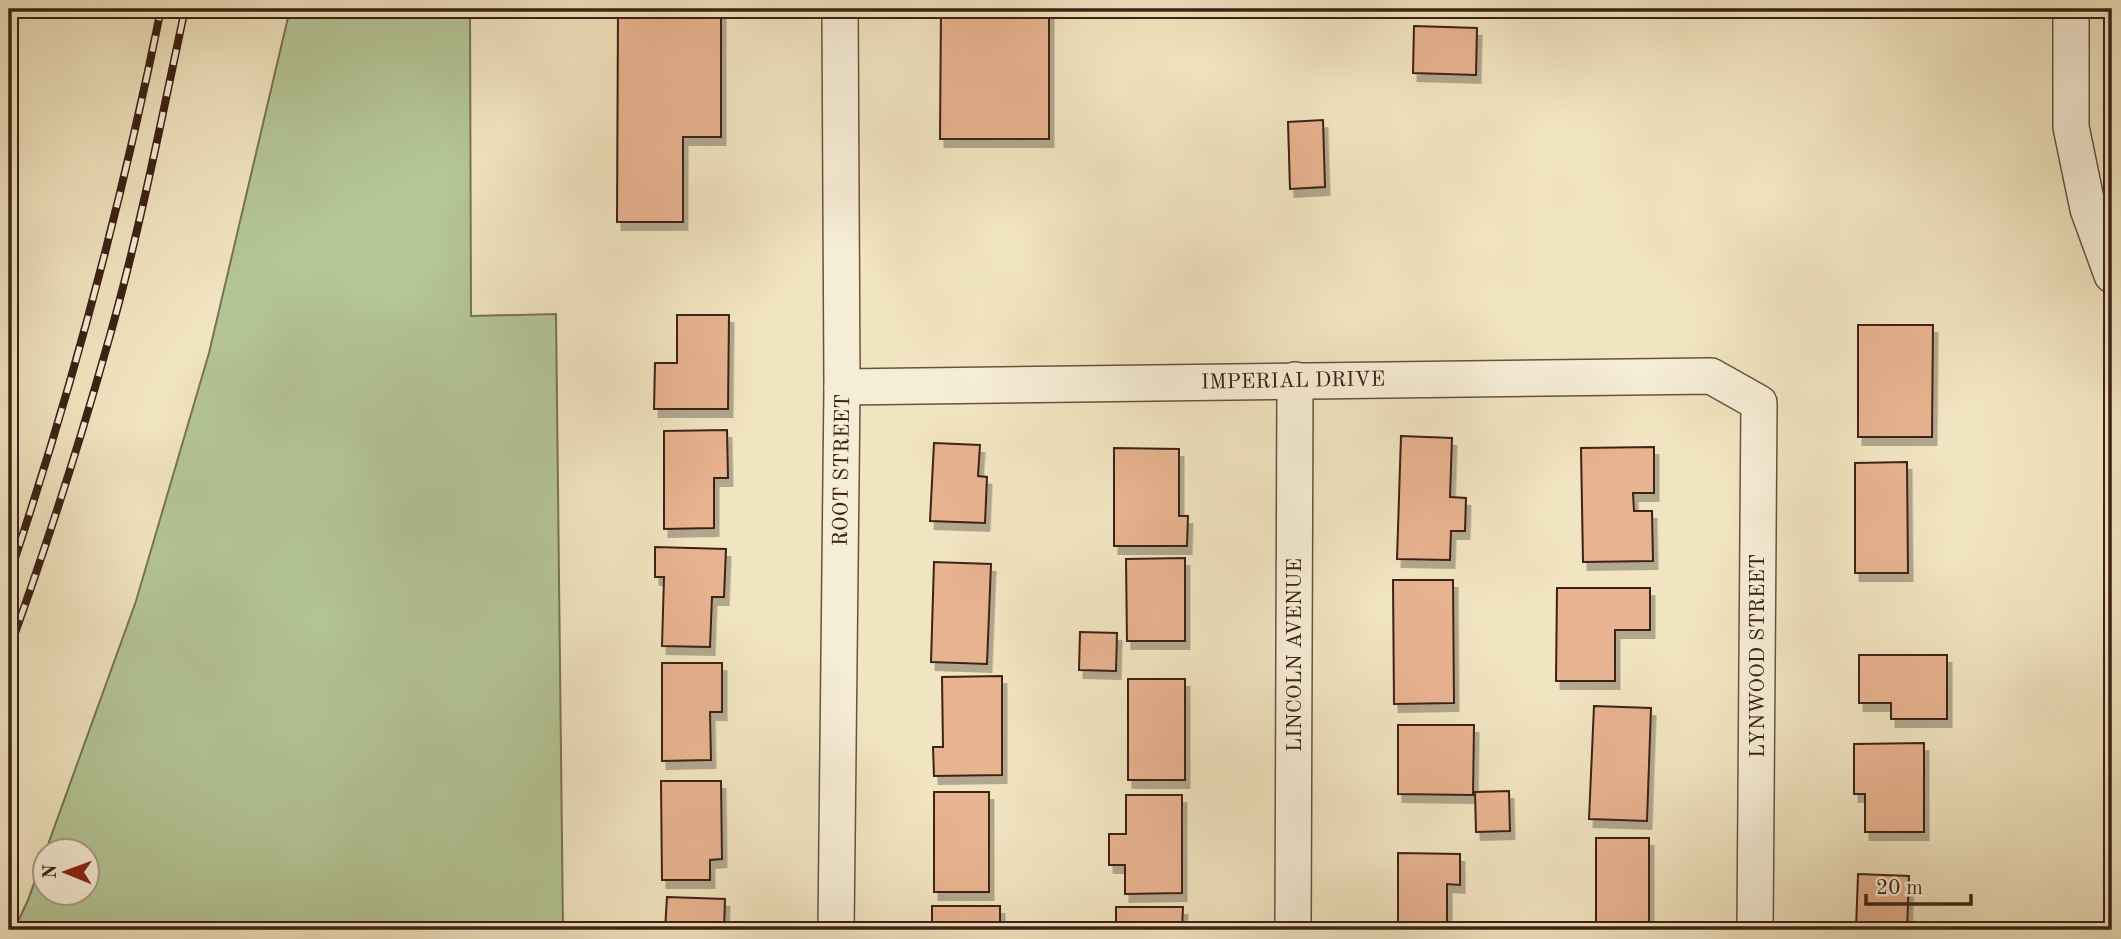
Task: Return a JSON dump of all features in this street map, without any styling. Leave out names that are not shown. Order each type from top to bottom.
[{"type":"street","name":"ROOT STREET","points":[[836,930],[842,387],[840,9]]},
{"type":"street","points":[[2070,9],[2071,127],[2088,209],[2112,275]]},
{"type":"street","name":"IMPERIAL DRIVE","points":[[842,387],[1711,376],[1741,391]]},
{"type":"street","name":"LINCOLN AVENUE","points":[[1293,930],[1296,380]]},
{"type":"street","name":"LYNWOOD STREET","points":[[1741,391],[1759,403],[1755,930]]},
{"type":"green space","points":[[290,9],[470,9],[471,316],[556,314],[563,930],[14,930],[32,889],[32,908],[102,908],[102,838],[50,838],[136,601],[209,353]]},
{"type":"building","points":[[618,9],[721,9],[721,137],[683,137],[683,222],[617,222]]},
{"type":"building","points":[[941,9],[1049,9],[1049,139],[940,139]]},
{"type":"building","points":[[1414,26],[1477,28],[1476,75],[1413,73]]},
{"type":"building","points":[[1323,120],[1325,187],[1290,189],[1288,122]]},
{"type":"building","points":[[677,315],[729,315],[728,409],[654,409],[655,363],[677,363]]},
{"type":"building","points":[[1858,325],[1933,325],[1932,437],[1858,437]]},
{"type":"building","points":[[727,430],[728,478],[714,478],[714,528],[664,529],[664,431]]},
{"type":"building","points":[[1401,436],[1452,438],[1450,497],[1466,498],[1465,531],[1451,531],[1450,560],[1397,559]]},
{"type":"building","points":[[934,443],[980,445],[978,476],[987,477],[985,523],[930,521]]},
{"type":"building","points":[[1654,447],[1654,493],[1633,493],[1634,511],[1652,511],[1653,561],[1583,562],[1581,448]]},
{"type":"building","points":[[1114,448],[1179,449],[1179,516],[1188,516],[1187,546],[1114,546]]},
{"type":"building","points":[[1907,462],[1908,573],[1855,573],[1855,463]]},
{"type":"building","points":[[655,547],[726,549],[724,597],[712,597],[710,647],[662,646],[664,577],[655,577]]},
{"type":"building","points":[[1185,558],[1185,641],[1127,641],[1126,559]]},
{"type":"building","points":[[934,562],[991,564],[987,664],[931,662]]},
{"type":"building","points":[[1393,580],[1453,580],[1454,703],[1394,704]]},
{"type":"building","points":[[1557,588],[1650,588],[1650,630],[1615,630],[1615,681],[1556,681]]},
{"type":"building","points":[[1080,632],[1117,633],[1116,671],[1079,670]]},
{"type":"building","points":[[1859,655],[1947,655],[1947,719],[1891,719],[1891,703],[1859,703]]},
{"type":"building","points":[[662,663],[722,663],[722,712],[710,712],[711,760],[662,761]]},
{"type":"building","points":[[1002,676],[1002,775],[934,776],[933,747],[943,747],[942,677]]},
{"type":"building","points":[[1128,679],[1185,679],[1185,780],[1128,780]]},
{"type":"building","points":[[1594,706],[1651,708],[1647,821],[1589,819]]},
{"type":"building","points":[[1398,725],[1474,725],[1473,795],[1398,794]]},
{"type":"building","points":[[1924,743],[1924,832],[1865,832],[1865,794],[1854,794],[1854,744]]},
{"type":"building","points":[[661,781],[721,781],[722,859],[710,860],[710,880],[662,880]]},
{"type":"building","points":[[1509,791],[1510,831],[1476,832],[1475,792]]},
{"type":"building","points":[[934,792],[989,792],[989,892],[934,892]]},
{"type":"building","points":[[1126,795],[1182,795],[1182,893],[1125,894],[1125,865],[1109,865],[1109,834],[1126,834]]},
{"type":"building","points":[[1596,838],[1649,838],[1649,930],[1596,930]]},
{"type":"building","points":[[1398,853],[1460,854],[1460,885],[1447,884],[1447,930],[1398,930]]},
{"type":"building","points":[[1858,874],[1909,876],[1907,930],[1856,930]]},
{"type":"building","points":[[667,897],[725,899],[724,930],[665,930]]},
{"type":"building","points":[[932,906],[1000,906],[1000,930],[932,930]]},
{"type":"building","points":[[1116,907],[1183,907],[1182,930],[1116,930]]},
{"type":"railway","points":[[9,576],[54,436],[94,295],[130,152],[161,9]]},
{"type":"railway","points":[[9,650],[73,461],[119,304],[185,9]]}]
